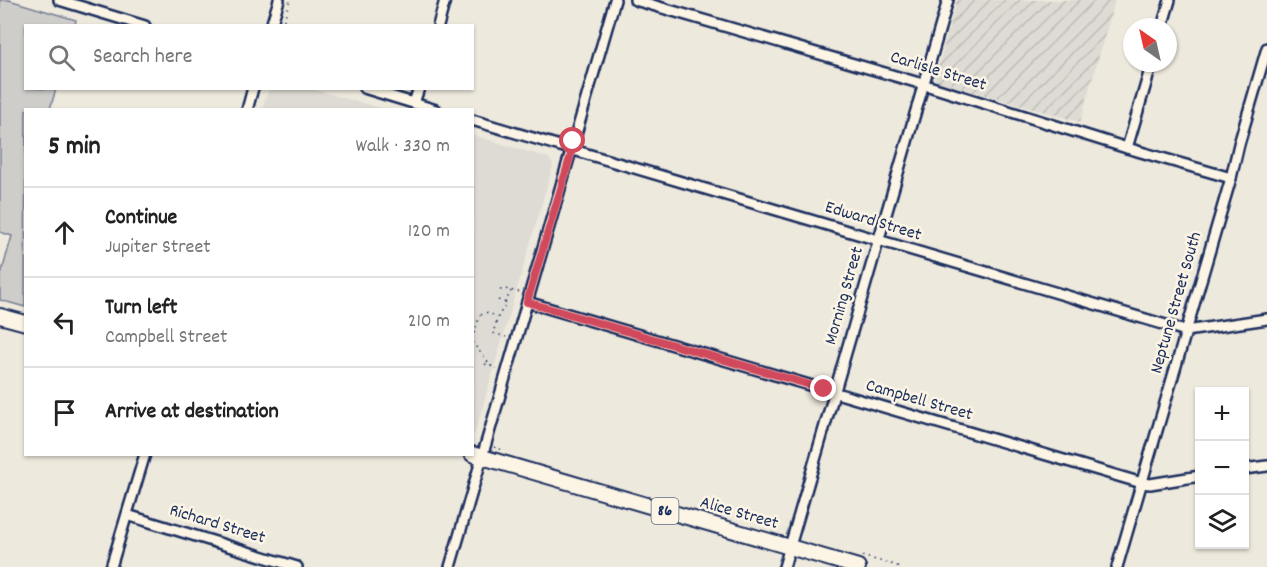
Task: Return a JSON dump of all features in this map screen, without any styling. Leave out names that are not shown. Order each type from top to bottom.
[{"type":"main road","points":[[0,316],[24,322]]},
{"type":"main road","name":"Alice Street","points":[[478,456],[858,567]]},
{"type":"street","points":[[59,0],[138,24]]},
{"type":"street","points":[[272,24],[279,0]]},
{"type":"street","points":[[439,24],[445,0]]},
{"type":"street","points":[[450,567],[478,456],[527,302],[615,0]]},
{"type":"street","name":"Carlisle Street","points":[[635,0],[1231,178]]},
{"type":"street","name":"Morning Street","points":[[784,567],[948,0]]},
{"type":"street","points":[[1165,18],[1170,0]]},
{"type":"street","name":"Neptune Street South","points":[[1117,567],[1267,48]]},
{"type":"street","points":[[1127,148],[1149,72]]},
{"type":"street","points":[[248,108],[252,90]]},
{"type":"street","points":[[371,90],[430,108]]},
{"type":"street","points":[[414,103],[418,90]]},
{"type":"street","name":"Edward Street","points":[[474,121],[1186,331],[1267,319]]},
{"type":"street","name":"Campbell Street","points":[[527,302],[1142,483],[1150,484],[1195,477]]},
{"type":"street","points":[[111,567],[144,456]]},
{"type":"street","points":[[1249,468],[1267,466]]},
{"type":"street","name":"Richard Street","points":[[127,515],[297,567]]},
{"type":"path","points":[[283,24],[290,0]]},
{"type":"path","points":[[500,290],[519,292]]},
{"type":"path","points":[[506,337],[493,333],[498,317],[512,291]]},
{"type":"path","points":[[498,300],[505,303]]},
{"type":"path","points":[[474,333],[480,315],[485,312],[498,317]]},
{"type":"path","points":[[474,318],[478,319]]},
{"type":"path","points":[[474,343],[492,367]]},
{"type":"path","points":[[484,364],[497,368]]},
{"type":"shaded area","points":[[0,0],[9,0],[76,20],[75,24],[24,24],[24,90],[56,90],[50,108],[24,108],[24,307],[0,300],[0,278],[12,236],[0,232]]},
{"type":"shaded area","points":[[957,0],[1115,0],[1080,122],[934,81]]},
{"type":"shaded area","points":[[268,90],[316,90],[380,108],[262,108]]},
{"type":"shaded area","points":[[474,135],[549,158],[553,165],[475,433]]},
{"type":"route","points":[[573,141],[527,302],[824,389]]}]
